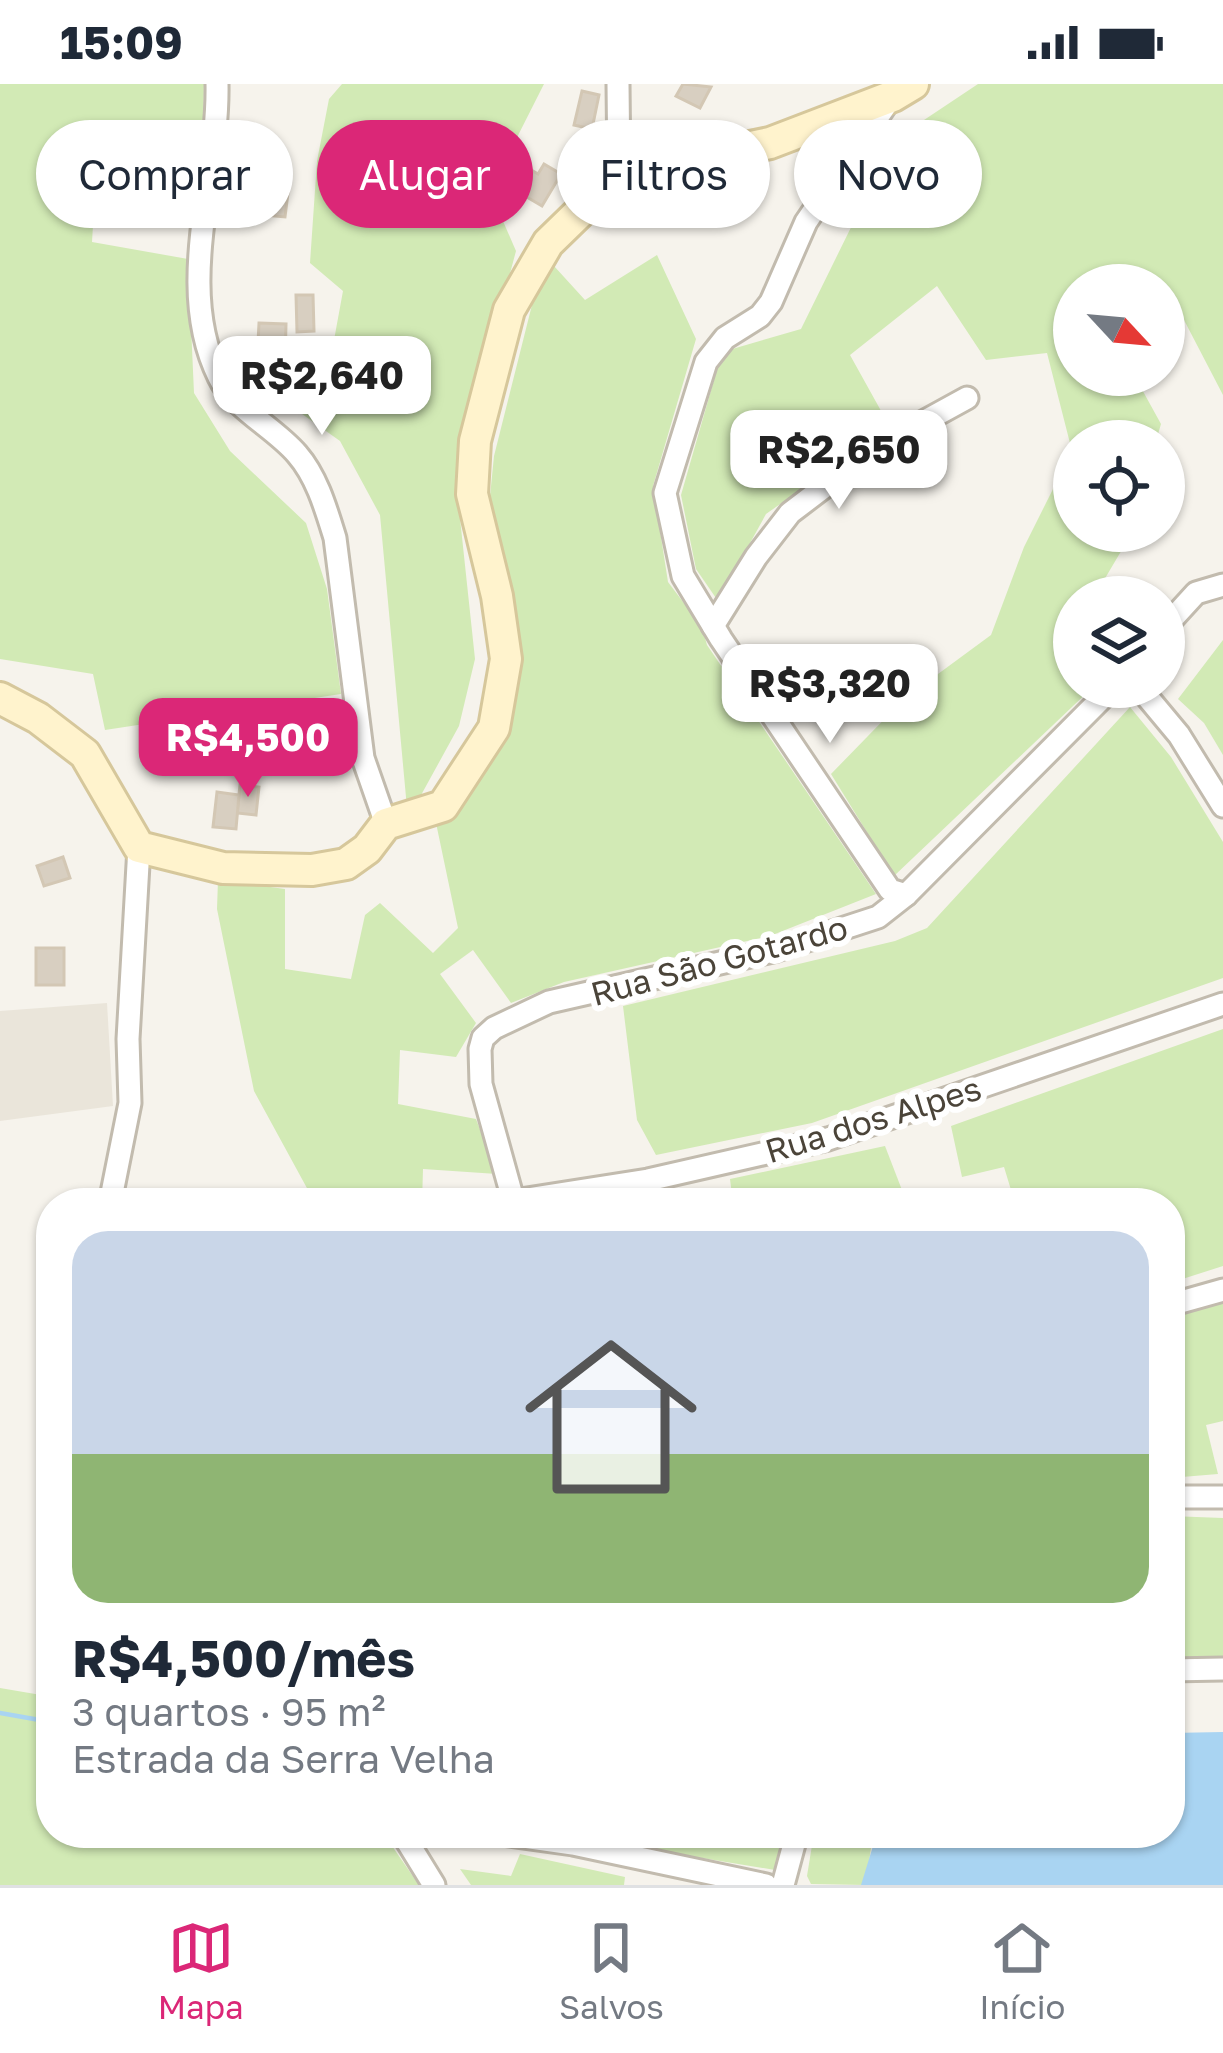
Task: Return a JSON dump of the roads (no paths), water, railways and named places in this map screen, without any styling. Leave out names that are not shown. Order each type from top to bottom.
[{"type":"street","points":[[217,84],[218,115],[199,260],[206,344],[229,393],[301,458],[326,508],[335,538],[363,758],[386,824]]},
{"type":"street","points":[[618,84],[618,120]]},
{"type":"street","points":[[770,143],[903,90]]},
{"type":"street","points":[[903,90],[806,222],[771,302],[760,316],[725,338],[706,362],[665,494],[683,576],[713,626],[890,890],[906,895]]},
{"type":"street","points":[[139,847],[224,868],[312,870],[346,864],[367,849],[386,824],[443,806],[494,728],[506,659],[497,596],[472,494],[475,441],[509,310],[548,243],[564,228]]},
{"type":"street","points":[[713,626],[790,513],[874,449],[967,398]]},
{"type":"street","points":[[1185,605],[1196,593],[1223,585]]},
{"type":"street","points":[[0,698],[38,718],[85,754],[139,847],[128,1039],[130,1103],[113,1188]]},
{"type":"street","name":"Rua São Gotardo","points":[[510,1188],[481,1084],[480,1049],[483,1038],[494,1028],[549,1002],[777,950],[878,916],[906,895],[1092,708]]},
{"type":"street","points":[[1156,708],[1223,806]]},
{"type":"street","name":"Rua dos Alpes","points":[[599,1188],[828,1139],[1223,1004]]},
{"type":"street","points":[[1185,1301],[1223,1290]]},
{"type":"street","points":[[1185,1497],[1223,1498]]},
{"type":"street","points":[[1185,1670],[1223,1669]]},
{"type":"street","points":[[411,1848],[434,1885]]},
{"type":"street","points":[[607,1848],[766,1885]]},
{"type":"street","points":[[783,1885],[793,1848]]},
{"type":"water","points":[[1223,1732],[1223,1885],[861,1885],[872,1848],[1185,1848],[1185,1733]]},
{"type":"waterway","points":[[0,1713],[36,1719]]}]
